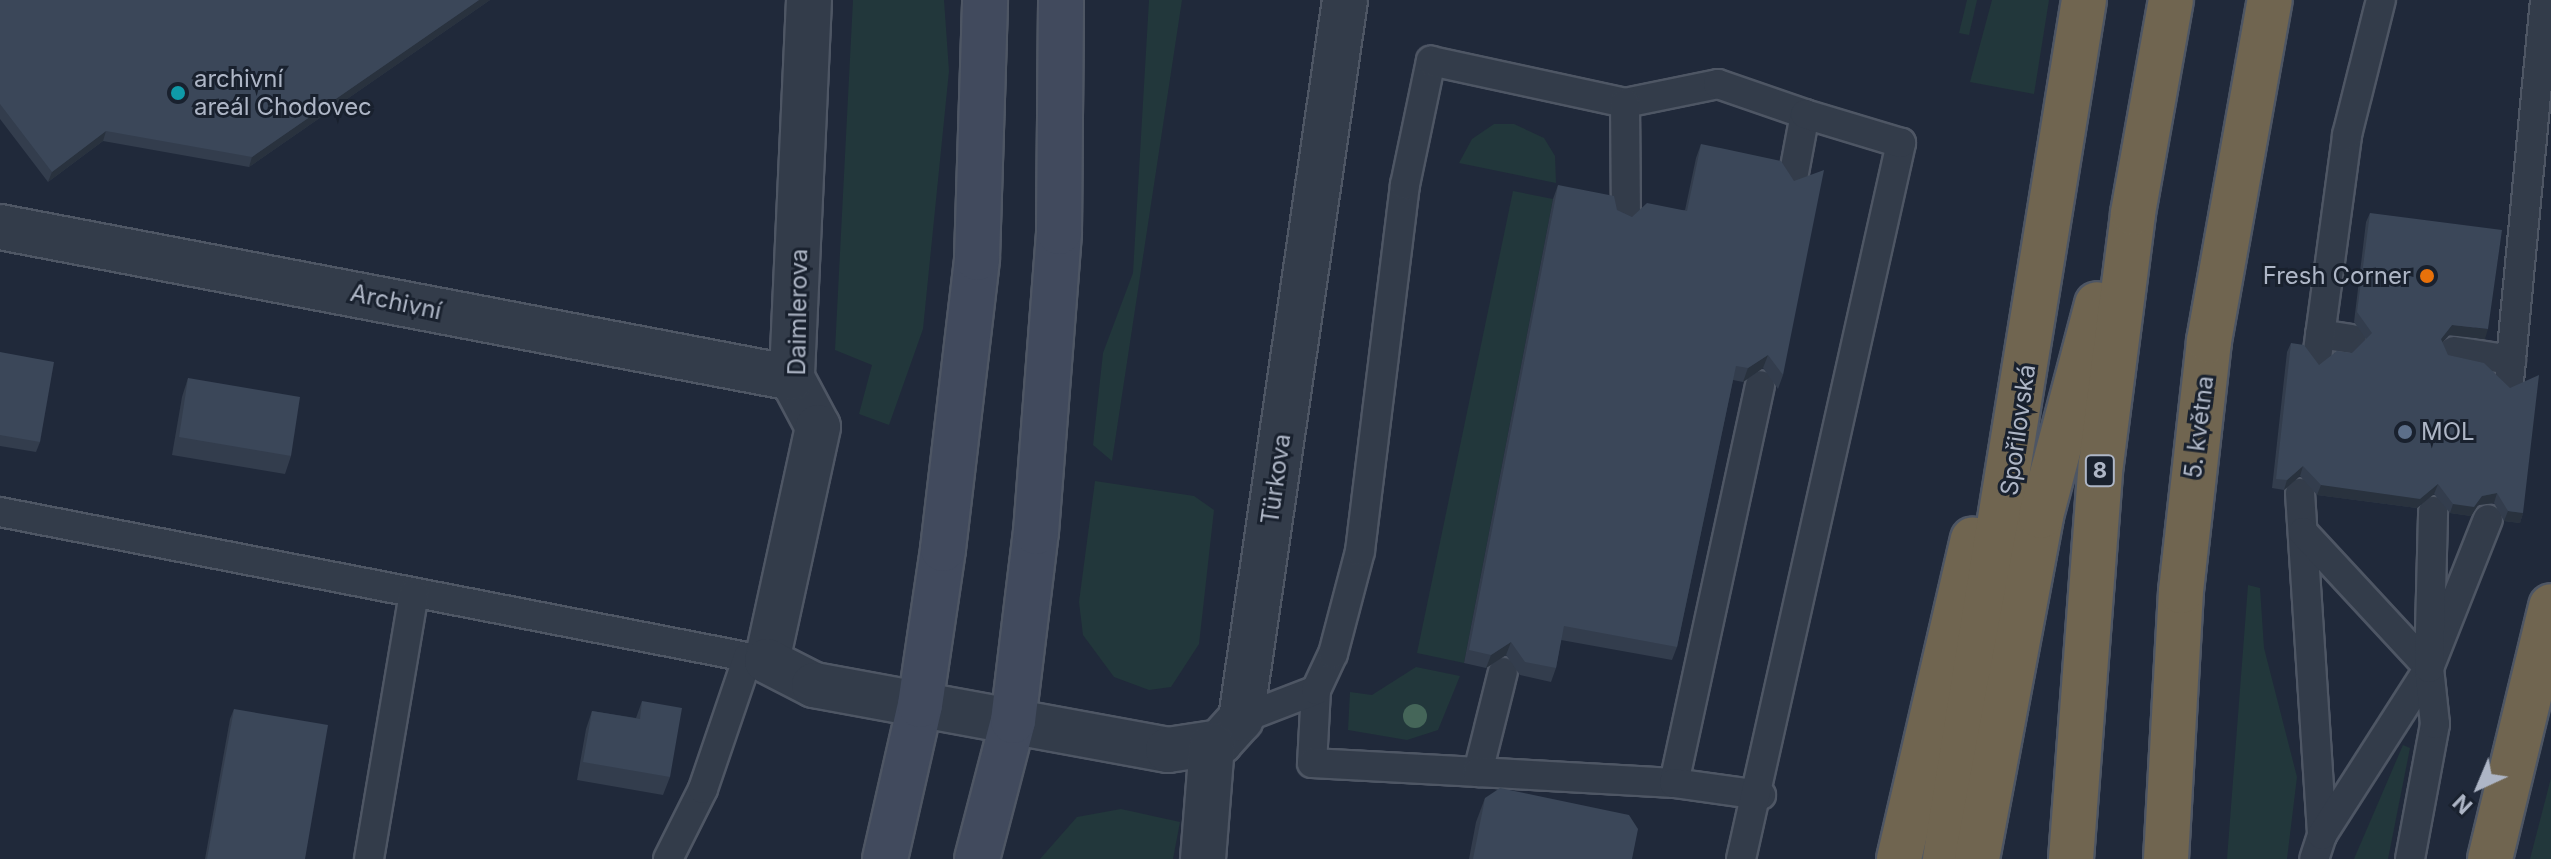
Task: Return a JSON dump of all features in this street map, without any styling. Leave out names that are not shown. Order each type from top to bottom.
[{"type":"highway","name":"Spořilovská","points":[[1945,859],[2011,485],[2065,102],[2084,0]]},
{"type":"highway","name":"8","points":[[2071,859],[2101,464],[2155,85],[2171,0]]},
{"type":"highway","name":"5. května","points":[[2166,859],[2194,469],[2245,133],[2270,0]]},
{"type":"highway","points":[[2245,133],[2297,0]]},
{"type":"highway","points":[[1977,859],[2041,516],[2155,85]]},
{"type":"highway","points":[[1899,859],[1947,664],[2065,102]]},
{"type":"highway","points":[[2490,859],[2551,606]]},
{"type":"main road","points":[[885,859],[920,705],[977,258],[985,0]]},
{"type":"main road","points":[[977,859],[1013,721],[1053,339],[1061,0]]},
{"type":"street","name":"Daimlerova","points":[[757,659],[818,427],[792,378],[809,0]]},
{"type":"street","name":"Türkova","points":[[1203,859],[1345,0]]},
{"type":"street","name":"Archivní","points":[[0,227],[792,378]]},
{"type":"street","points":[[757,659],[814,685],[1013,721],[1125,746],[1226,732]]},
{"type":"lane","points":[[2352,339],[2319,346],[2347,135],[2381,0]]},
{"type":"lane","points":[[2454,351],[2510,370],[2545,0]]},
{"type":"lane","points":[[1741,859],[1761,795],[1901,143],[1718,84],[1625,103],[1431,61],[1405,185],[1360,551],[1316,690],[1312,763],[1674,783],[1761,795]]},
{"type":"lane","points":[[1625,103],[1626,214]]},
{"type":"lane","points":[[1793,178],[1805,114]]},
{"type":"lane","points":[[1674,783],[1760,385]]},
{"type":"lane","points":[[2300,493],[2318,847]]},
{"type":"lane","points":[[2410,859],[2435,724],[2429,668],[2433,511]]},
{"type":"lane","points":[[0,512],[757,659],[703,789],[668,859]]},
{"type":"lane","points":[[2318,847],[2429,668],[2488,519]]},
{"type":"lane","points":[[2303,532],[2429,668]]},
{"type":"lane","points":[[369,859],[414,593]]},
{"type":"lane","points":[[1478,772],[1503,672]]},
{"type":"lane","points":[[1226,732],[1316,690]]},
{"type":"green space","points":[[853,0],[944,0],[949,71],[923,329],[889,425],[859,414],[872,365],[835,350]]},
{"type":"green space","points":[[1149,0],[1182,0],[1112,461],[1093,445],[1103,353],[1133,273]]},
{"type":"green space","points":[[1967,0],[1977,0],[1969,35],[1959,33]]},
{"type":"green space","points":[[1992,0],[2049,0],[2034,94],[1970,82]]},
{"type":"green space","points":[[1494,124],[1514,124],[1544,138],[1555,156],[1556,183],[1459,163],[1472,139]]},
{"type":"green space","points":[[1513,191],[1553,199],[1464,663],[1417,653]]},
{"type":"green space","points":[[1095,481],[1194,496],[1214,510],[1199,644],[1171,687],[1149,690],[1114,677],[1083,635],[1079,602]]},
{"type":"green space","points":[[2248,585],[2260,588],[2264,648],[2297,777],[2287,859],[2227,859]]},
{"type":"green space","points":[[1416,667],[1460,676],[1438,730],[1407,740],[1348,730],[1350,692],[1372,695]]},
{"type":"green space","points":[[2403,745],[2410,748],[2388,859],[2354,859]]},
{"type":"green space","points":[[2551,778],[2551,859],[2530,859]]},
{"type":"green space","points":[[1121,809],[1180,822],[1173,859],[1040,859],[1077,817]]},
{"type":"building","name":"archivní areál Chodovec","points":[[0,0],[479,0],[252,157],[106,131],[52,172],[0,104]]},
{"type":"building","points":[[1701,144],[1781,161],[1794,181],[1824,170],[1783,375],[1768,355],[1748,368],[1736,366],[1677,647],[1564,626],[1556,668],[1525,662],[1511,642],[1491,655],[1469,650],[1558,185],[1614,196],[1617,210],[1632,217],[1647,203],[1687,211]]},
{"type":"building","points":[[2370,213],[2502,230],[2488,329],[2452,325],[2441,339],[2448,355],[2484,363],[2510,388],[2539,375],[2523,513],[2508,511],[2497,493],[2482,496],[2474,507],[2453,504],[2438,484],[2420,499],[2321,485],[2303,466],[2287,480],[2276,479],[2291,343],[2304,345],[2319,365],[2337,351],[2352,353],[2372,333],[2357,312]]},
{"type":"building","points":[[0,352],[54,362],[40,442],[0,435]]},
{"type":"building","points":[[188,378],[300,397],[291,456],[179,437]]},
{"type":"building","points":[[642,701],[682,708],[670,777],[583,762],[592,711],[640,719]]},
{"type":"building","points":[[234,709],[328,725],[305,859],[207,859]]},
{"type":"building","points":[[1500,788],[1629,815],[1638,829],[1632,859],[1473,859],[1485,798]]},
{"type":"place","name":"archivní areál Chodovec","points":[[178,93]]},
{"type":"place","name":"Fresh Corner","points":[[2427,276]]},
{"type":"place","name":"MOL","points":[[2405,432]]}]
